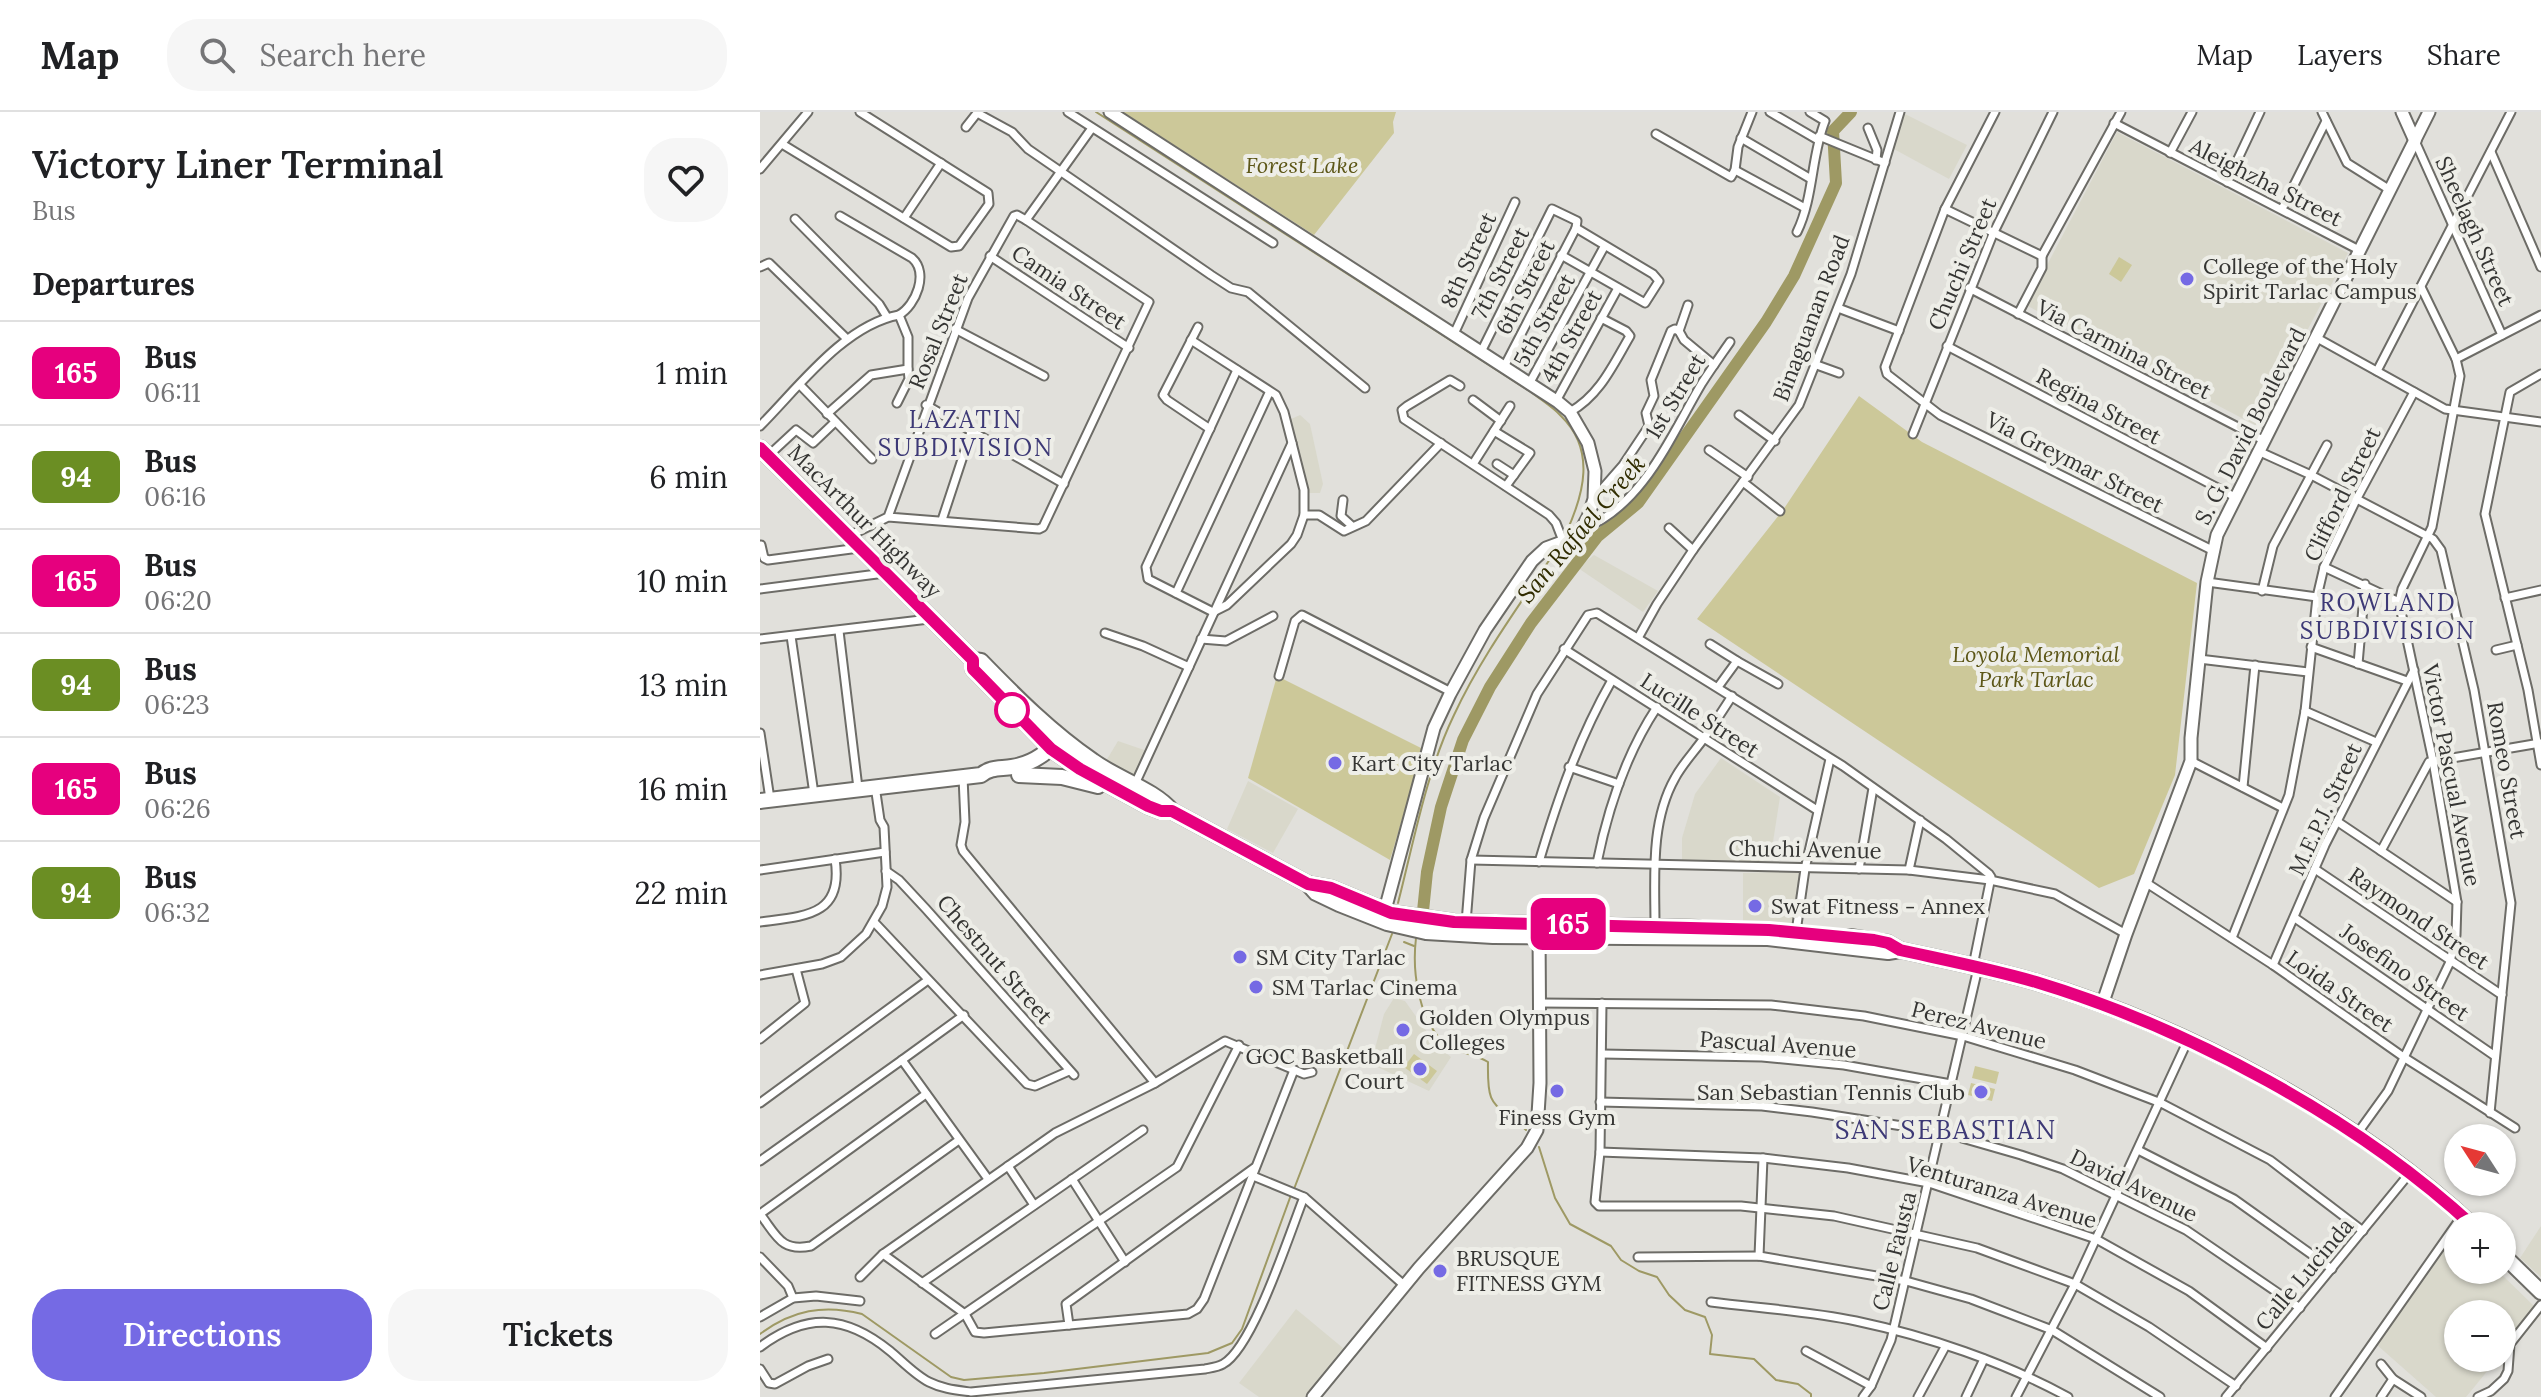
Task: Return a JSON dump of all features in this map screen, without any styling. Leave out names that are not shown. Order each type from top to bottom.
[{"type":"highway","name":"MacArthur Highway","points":[[764,452],[973,660],[981,661],[1059,746],[1308,884],[1331,888],[1385,910],[1466,923],[1539,930],[1768,938],[1888,952],[1900,950]]},
{"type":"highway","name":"MacArthur Highway","points":[[973,660],[973,669],[1025,722],[1119,792],[1161,811],[1172,811]]},
{"type":"highway","points":[[1017,771],[1030,751],[1031,742],[1025,722]]},
{"type":"highway","points":[[765,800],[981,775],[988,779],[1038,769],[1059,746]]},
{"type":"highway","points":[[1017,771],[1062,777],[1119,792]]},
{"type":"highway","name":"MacArthur Highway","points":[[1308,884],[1316,893],[1330,900],[1403,927],[1474,936],[1655,925],[1796,932],[1874,940],[1900,950],[2036,982],[2188,1040],[2267,1081],[2356,1136],[2457,1212]]},
{"type":"highway","points":[[2516,1268],[2541,1292]]},
{"type":"street","points":[[760,169],[808,112]]},
{"type":"street","points":[[782,144],[951,247],[963,243],[989,204],[988,193],[860,112]]},
{"type":"street","points":[[966,127],[976,112],[1012,132],[1028,149],[1060,172],[1211,275],[1231,288],[1248,292],[1365,388]]},
{"type":"street","points":[[1068,112],[1273,243]]},
{"type":"street","points":[[1110,112],[1570,412],[1588,443],[1595,471],[1594,499]]},
{"type":"street","points":[[1656,134],[1727,176],[1732,176],[1741,138],[1752,112]]},
{"type":"street","points":[[1770,112],[1821,139],[1881,162]]},
{"type":"street","points":[[1810,112],[1825,121]]},
{"type":"street","points":[[1797,232],[1825,121],[1831,112]]},
{"type":"street","name":"Binaguanan Road","points":[[1638,638],[1693,550],[1799,405],[1851,274],[1881,162],[1900,112]]},
{"type":"street","points":[[1838,308],[1899,331],[1945,209],[1995,112]]},
{"type":"street","name":"Chuchi Street","points":[[1913,434],[1969,288],[2053,112]]},
{"type":"street","points":[[2018,314],[2042,268],[2042,256],[2121,112]]},
{"type":"street","points":[[2170,153],[2192,112]]},
{"type":"street","points":[[2227,182],[2260,112]]},
{"type":"street","points":[[2322,112],[2347,163],[2390,190]]},
{"type":"street","points":[[2402,112],[2415,141]]},
{"type":"street","name":"S. G. David Boulevard","points":[[2102,1005],[2191,761],[2212,550],[2235,497],[2429,112]]},
{"type":"street","points":[[2377,371],[2511,112]]},
{"type":"street","points":[[2282,209],[2326,121]]},
{"type":"street","name":"Aleighzha Street","points":[[2114,123],[2359,250]]},
{"type":"street","points":[[849,536],[888,517],[1039,529],[1044,525],[1149,302],[1026,220],[1092,128]]},
{"type":"street","points":[[1868,128],[1881,162]]},
{"type":"street","points":[[1741,138],[1811,179]]},
{"type":"street","name":"Sheelagh Street","points":[[2415,141],[2502,335]]},
{"type":"street","points":[[2491,152],[2541,267]]},
{"type":"street","points":[[904,218],[941,163]]},
{"type":"street","points":[[1735,170],[1805,208]]},
{"type":"street","name":"8th Street","points":[[1454,334],[1515,202]]},
{"type":"street","name":"7th Street","points":[[1481,352],[1552,210],[1555,208],[1577,221],[1577,226]]},
{"type":"street","points":[[1945,209],[2042,256]]},
{"type":"street","name":"Rosal Street","points":[[888,517],[955,329],[990,256],[1017,215],[1026,220]]},
{"type":"street","points":[[760,426],[846,338],[906,310],[919,284],[920,267],[912,258],[840,216]]},
{"type":"street","points":[[795,219],[879,304],[887,317]]},
{"type":"street","points":[[1561,255],[1646,303],[1659,281],[1653,274],[1604,247],[1577,226]]},
{"type":"street","name":"6th Street","points":[[1504,367],[1577,226]]},
{"type":"street","name":"5th Street","points":[[1529,384],[1604,247]]},
{"type":"street","name":"Camia Street","points":[[990,256],[1129,348]]},
{"type":"street","points":[[760,267],[769,263],[846,338]]},
{"type":"street","points":[[2324,567],[2399,602],[2402,589],[2429,538],[2460,376],[2456,359],[2421,287]]},
{"type":"street","name":"4th Street","points":[[1556,401],[1618,288]]},
{"type":"street","name":"Via Carmina Street","points":[[1969,288],[2429,538]]},
{"type":"street","points":[[1688,305],[1679,331],[1684,340],[1714,365]]},
{"type":"street","points":[[897,403],[906,388],[908,369],[908,337],[899,315]]},
{"type":"street","points":[[2456,359],[2541,315]]},
{"type":"street","points":[[1570,412],[1597,392],[1630,336],[1601,318]]},
{"type":"street","points":[[1198,327],[1163,395],[1210,429]]},
{"type":"street","points":[[955,329],[1044,376]]},
{"type":"street","points":[[1385,910],[1434,728],[1451,692],[1485,630],[1532,561],[1546,548],[1581,530],[1594,499],[1623,465],[1649,426],[1645,416],[1654,396],[1651,380],[1668,336],[1675,329],[1679,331]]},
{"type":"street","name":"Via Greymar Street","points":[[1899,331],[1885,367],[1887,374],[1940,415],[2212,550]]},
{"type":"street","points":[[2317,338],[2454,411],[2541,422]]},
{"type":"street","points":[[1191,340],[1266,387],[1278,398],[1302,474],[1304,515],[1291,544],[1221,610],[1213,612],[1151,581],[1145,571],[1237,370]]},
{"type":"street","name":"1st Street","points":[[1581,530],[1600,523],[1653,467],[1730,342]]},
{"type":"street","name":"Regina Street","points":[[1947,346],[2235,497]]},
{"type":"street","points":[[1814,364],[1839,373]]},
{"type":"street","points":[[827,414],[871,375],[908,369]]},
{"type":"street","points":[[2541,374],[2512,389],[2485,514],[2539,743],[2541,765]]},
{"type":"street","points":[[1460,386],[1450,380],[1402,410],[1404,419],[1549,515],[1563,541]]},
{"type":"street","points":[[801,386],[872,459]]},
{"type":"street","name":"Clifford Street","points":[[2232,938],[2293,779],[2305,711],[2317,597],[2324,567],[2414,392]]},
{"type":"street","points":[[1176,593],[1269,393]]},
{"type":"street","points":[[1473,400],[1501,421]]},
{"type":"street","points":[[926,405],[1064,484]]},
{"type":"street","points":[[1473,464],[1510,406]]},
{"type":"street","points":[[1739,415],[1775,441]]},
{"type":"street","points":[[764,452],[796,430],[813,443],[835,422]]},
{"type":"street","points":[[1494,431],[1530,453],[1506,486]]},
{"type":"street","points":[[942,520],[971,432]]},
{"type":"street","points":[[1134,786],[1292,443]]},
{"type":"street","points":[[1304,515],[1319,515],[1344,531],[1369,518],[1441,443]]},
{"type":"street","points":[[2262,591],[2273,546],[2327,445]]},
{"type":"street","points":[[1709,450],[1780,511]]},
{"type":"street","points":[[1497,464],[1514,475]]},
{"type":"street","points":[[1343,500],[1341,516],[1352,526]]},
{"type":"street","points":[[1669,528],[1693,550]]},
{"type":"street","name":"Romeo Street","points":[[2429,538],[2439,545],[2466,647],[2511,903],[2490,1113]]},
{"type":"street","points":[[761,545],[764,558],[768,560],[861,548]]},
{"type":"street","points":[[760,589],[885,573]]},
{"type":"street","points":[[2207,582],[2317,597]]},
{"type":"street","points":[[2358,664],[2365,584]]},
{"type":"street","points":[[2505,598],[2541,590]]},
{"type":"street","name":"Victor Pascual Avenue","points":[[2356,1136],[2388,1091],[2405,1058],[2450,962],[2456,935],[2457,902],[2433,761],[2399,602]]},
{"type":"street","points":[[1466,923],[1471,860],[1484,818],[1537,694],[1564,649],[1588,615],[1593,613],[1602,614],[1830,759],[1920,820],[1983,868],[1990,880]]},
{"type":"street","points":[[1279,676],[1295,621],[1302,615],[1451,692]]},
{"type":"street","points":[[1201,639],[1226,641],[1273,616]]},
{"type":"street","points":[[760,639],[931,618]]},
{"type":"street","points":[[839,631],[858,788]]},
{"type":"street","points":[[1105,633],[1189,667]]},
{"type":"street","points":[[791,636],[814,794]]},
{"type":"street","points":[[1710,644],[1778,684]]},
{"type":"street","points":[[2496,650],[2517,645]]},
{"type":"street","points":[[2311,647],[2407,681]]},
{"type":"street","name":"Lucille Street","points":[[1564,649],[1817,810]]},
{"type":"street","points":[[2199,659],[2308,672]]},
{"type":"street","points":[[1718,687],[1737,661]]},
{"type":"street","points":[[2243,787],[2255,665]]},
{"type":"street","name":"M.E.P.J. Street","points":[[2273,965],[2315,869],[2414,670]]},
{"type":"street","points":[[1539,862],[1569,767],[1612,680]]},
{"type":"street","points":[[1655,925],[1655,863],[1658,829],[1666,798],[1682,766],[1732,696]]},
{"type":"street","points":[[1597,863],[1603,832],[1633,746],[1657,707]]},
{"type":"street","points":[[2305,711],[2376,742]]},
{"type":"street","points":[[760,733],[765,800]]},
{"type":"street","points":[[2381,851],[2429,762],[2539,743]]},
{"type":"street","points":[[1796,932],[1805,869],[1830,759]]},
{"type":"street","points":[[2191,761],[2283,808]]},
{"type":"street","points":[[1569,767],[1619,784]]},
{"type":"street","points":[[963,777],[963,851],[1155,1083]]},
{"type":"street","points":[[760,975],[841,957],[874,922],[887,887],[875,786]]},
{"type":"street","points":[[1859,869],[1873,788]]},
{"type":"street","points":[[1909,870],[1920,820]]},
{"type":"street","points":[[2338,822],[2457,902]]},
{"type":"street","points":[[760,870],[885,852]]},
{"type":"street","points":[[760,922],[801,916],[830,902],[837,887],[835,859]]},
{"type":"street","name":"Chuchi Avenue","points":[[1471,860],[1909,870],[1990,880],[2055,894],[2126,934]]},
{"type":"street","name":"Raymond Street","points":[[2315,869],[2502,995]]},
{"type":"street","name":"Chestnut Street","points":[[886,871],[917,899],[1072,1073],[1030,1086],[964,1015]]},
{"type":"street","name":"Calle Fausta","points":[[1863,1397],[1871,1386],[1893,1330],[1906,1281],[1963,1036],[1990,880]]},
{"type":"street","name":"Loida Street","points":[[2145,882],[2508,1124]]},
{"type":"street","name":"Josefino Street","points":[[2295,918],[2495,1056]]},
{"type":"street","points":[[760,1161],[964,1015],[874,922]]},
{"type":"street","points":[[1313,1397],[1405,1286],[1527,1148],[1537,1130],[1541,1003],[1539,930]]},
{"type":"street","points":[[760,1039],[805,1003],[796,969]]},
{"type":"street","points":[[760,1103],[928,980]]},
{"type":"street","name":"Perez Avenue","points":[[1541,1003],[1771,1005],[1864,1016],[1963,1036],[2075,1070],[2161,1103],[2270,1160],[2363,1231]]},
{"type":"street","points":[[1602,1003],[1600,1152],[1595,1202],[1599,1206],[1761,1208],[1834,1216],[1977,1248],[2075,1284],[2149,1327],[2236,1386]]},
{"type":"street","points":[[2016,1397],[2075,1284],[2188,1040]]},
{"type":"street","points":[[860,1277],[883,1254],[1055,1133],[1155,1083],[1222,1042],[1239,1045],[1306,1075],[1312,1072]]},
{"type":"street","points":[[935,1334],[1177,1167],[1239,1045]]},
{"type":"street","name":"Pascual Avenue","points":[[1602,1054],[1762,1057],[1844,1065],[1951,1084]]},
{"type":"street","points":[[902,1060],[988,1179]]},
{"type":"street","points":[[883,1254],[965,1314],[975,1332],[1188,1314],[1197,1309],[1204,1299],[1294,1070]]},
{"type":"street","points":[[926,1094],[760,1214],[788,1247],[811,1246],[959,1140]]},
{"type":"street","name":"David Avenue","points":[[1600,1102],[1762,1106],[1941,1132],[2063,1169],[2117,1194],[2205,1241],[2300,1308]]},
{"type":"street","points":[[922,1283],[1143,1130]]},
{"type":"street","points":[[2138,1150],[2234,1199],[2332,1269]]},
{"type":"street","name":"Venturanza Avenue","points":[[1600,1152],[1763,1158],[1848,1168],[1929,1183],[2096,1239],[2189,1291],[2267,1348]]},
{"type":"street","points":[[1759,1256],[1763,1158]]},
{"type":"street","points":[[1008,1166],[1034,1205]]},
{"type":"street","points":[[1254,1172],[1302,1197],[1405,1286]]},
{"type":"street","points":[[1069,1325],[1066,1304],[1254,1172]]},
{"type":"street","name":"Calle Lucinda","points":[[2226,1397],[2409,1174]]},
{"type":"street","points":[[1072,1179],[1125,1262]]},
{"type":"street","points":[[760,1347],[814,1322],[836,1322],[870,1335],[925,1381],[945,1389],[971,1392],[1205,1369],[1223,1364],[1236,1352],[1251,1329],[1302,1197]]},
{"type":"street","points":[[2335,1397],[2444,1253]]},
{"type":"street","points":[[1638,1257],[1759,1256],[1906,1281],[1971,1299],[2052,1330],[2160,1397]]},
{"type":"street","points":[[760,1257],[788,1286],[793,1298]]},
{"type":"street","points":[[760,1317],[793,1298],[816,1296],[860,1301]]},
{"type":"street","points":[[1711,1302],[1854,1321],[1893,1330],[2027,1375],[2068,1397]]},
{"type":"street","points":[[2478,1397],[2491,1391],[2504,1379],[2508,1371],[2510,1344],[2541,1305]]},
{"type":"street","points":[[1918,1397],[1945,1347]]},
{"type":"street","points":[[1806,1351],[1871,1386]]},
{"type":"street","points":[[760,1369],[769,1383],[775,1384],[828,1359]]},
{"type":"street","points":[[1966,1397],[1984,1359]]},
{"type":"street","points":[[2381,1364],[2393,1379],[2421,1397]]},
{"type":"street","points":[[2381,1397],[2393,1379]]},
{"type":"street","points":[[2404,1397],[2409,1389]]},
{"type":"shaded area","points":[[1901,112],[1967,145],[1949,179],[1892,148]]},
{"type":"shaded area","name":"College of the Holy Spirit Tarlac Campus","points":[[2117,132],[2348,253],[2257,426],[2026,305]]},
{"type":"shaded area","points":[[1300,415],[1310,424],[1323,484],[1320,493],[1308,493],[1289,420]]},
{"type":"shaded area","points":[[1594,555],[1658,591],[1643,612],[1578,568]]},
{"type":"shaded area","points":[[1118,741],[1147,751],[1135,779],[1106,761]]},
{"type":"shaded area","points":[[1721,758],[1780,797],[1770,861],[1682,861],[1682,838],[1695,794]]},
{"type":"shaded area","points":[[1248,781],[1298,809],[1273,853],[1227,829]]},
{"type":"shaded area","points":[[1799,871],[1796,925],[1743,925],[1743,873]]},
{"type":"shaded area","name":"Golden Olympus Colleges","points":[[1394,998],[1405,1001],[1437,1046],[1451,1057],[1429,1091],[1371,1064],[1384,1014]]},
{"type":"shaded area","points":[[2541,1226],[2541,1277],[2520,1258]]},
{"type":"shaded area","points":[[2444,1250],[2444,1284],[2511,1284],[2537,1309],[2516,1335],[2516,1300],[2444,1300],[2444,1372],[2487,1372],[2466,1397],[2436,1397],[2376,1344]]},
{"type":"shaded area","points":[[1296,1309],[1343,1348],[1306,1397],[1259,1397],[1239,1383]]},
{"type":"green space","name":"Forest Lake","points":[[1123,112],[1396,112],[1394,133],[1314,235]]},
{"type":"green space","points":[[2119,257],[2132,265],[2121,282],[2109,274]]},
{"type":"green space","name":"Loyola Memorial Park Tarlac","points":[[1859,396],[1922,442],[2197,583],[2175,775],[2134,874],[2099,888],[1697,619],[1783,510]]},
{"type":"green space","name":"Kart City Tarlac","points":[[1277,676],[1423,749],[1390,860],[1248,778]]},
{"type":"green space","name":"GOC Basketball Court","points":[[1414,1054],[1437,1071],[1427,1084],[1404,1067]]},
{"type":"green space","name":"San Sebastian Tennis Club","points":[[1975,1066],[1999,1072],[1996,1084],[1972,1078]]},
{"type":"green space","name":"San Sebastian Tennis Club","points":[[1971,1083],[1995,1089],[1992,1101],[1968,1095]]},
{"type":"waterway","points":[[1096,112],[1531,392],[1561,416],[1572,429],[1583,458],[1582,488],[1566,533]]},
{"type":"waterway","name":"San Rafael Creek","points":[[1423,911],[1427,872],[1441,807],[1463,740],[1490,687],[1531,623],[1597,537],[1638,503],[1766,322],[1794,276],[1836,183],[1833,131],[1851,112]]},
{"type":"waterway","points":[[1398,903],[1428,784],[1444,737],[1488,652],[1554,553]]},
{"type":"waterway","points":[[1294,1189],[1392,934]]},
{"type":"waterway","points":[[1416,938],[1416,978],[1427,1019],[1447,1045],[1488,1062],[1491,1098],[1526,1130]]},
{"type":"waterway","points":[[1404,942],[1414,946]]},
{"type":"waterway","points":[[1539,1147],[1555,1198],[1570,1224],[1611,1246],[1621,1260],[1639,1271],[1657,1277],[1669,1295],[1685,1310],[1705,1317],[1712,1335],[1710,1354],[1754,1359],[1776,1380],[1798,1384],[1811,1397]]},
{"type":"waterway","points":[[760,1334],[784,1319],[809,1311],[835,1310],[862,1314],[951,1377],[964,1380],[1208,1353],[1232,1343],[1242,1329],[1291,1195]]},
{"type":"bus line","name":"165","points":[[760,448],[973,660],[973,669],[1051,749],[1119,792],[1161,811],[1172,811],[1308,884],[1331,888],[1391,913],[1454,922],[1769,930],[1874,940],[1900,950],[2036,982],[2138,1018],[2267,1081],[2356,1136],[2457,1212]]},
{"type":"place","name":"College of the Holy Spirit Tarlac Campus","points":[[2187,279]]},
{"type":"place","name":"Kart City Tarlac","points":[[1335,763]]},
{"type":"place","name":"Swat Fitness - Annex","points":[[1755,906]]},
{"type":"place","name":"SM City Tarlac","points":[[1240,957]]},
{"type":"place","name":"SM Tarlac Cinema","points":[[1256,987]]},
{"type":"place","name":"Golden Olympus Colleges","points":[[1403,1030]]},
{"type":"place","name":"GOC Basketball Court","points":[[1420,1069]]},
{"type":"place","name":"Finess Gym","points":[[1557,1091]]},
{"type":"place","name":"San Sebastian Tennis Club","points":[[1981,1092]]},
{"type":"place","name":"BRUSQUE FITNESS GYM","points":[[1440,1271]]},
{"type":"district","name":"LAZATIN SUBDIVISION","points":[[966,433]]},
{"type":"district","name":"ROWLAND SUBDIVISION","points":[[2388,616]]},
{"type":"district","name":"SAN SEBASTIAN","points":[[1946,1129]]}]
